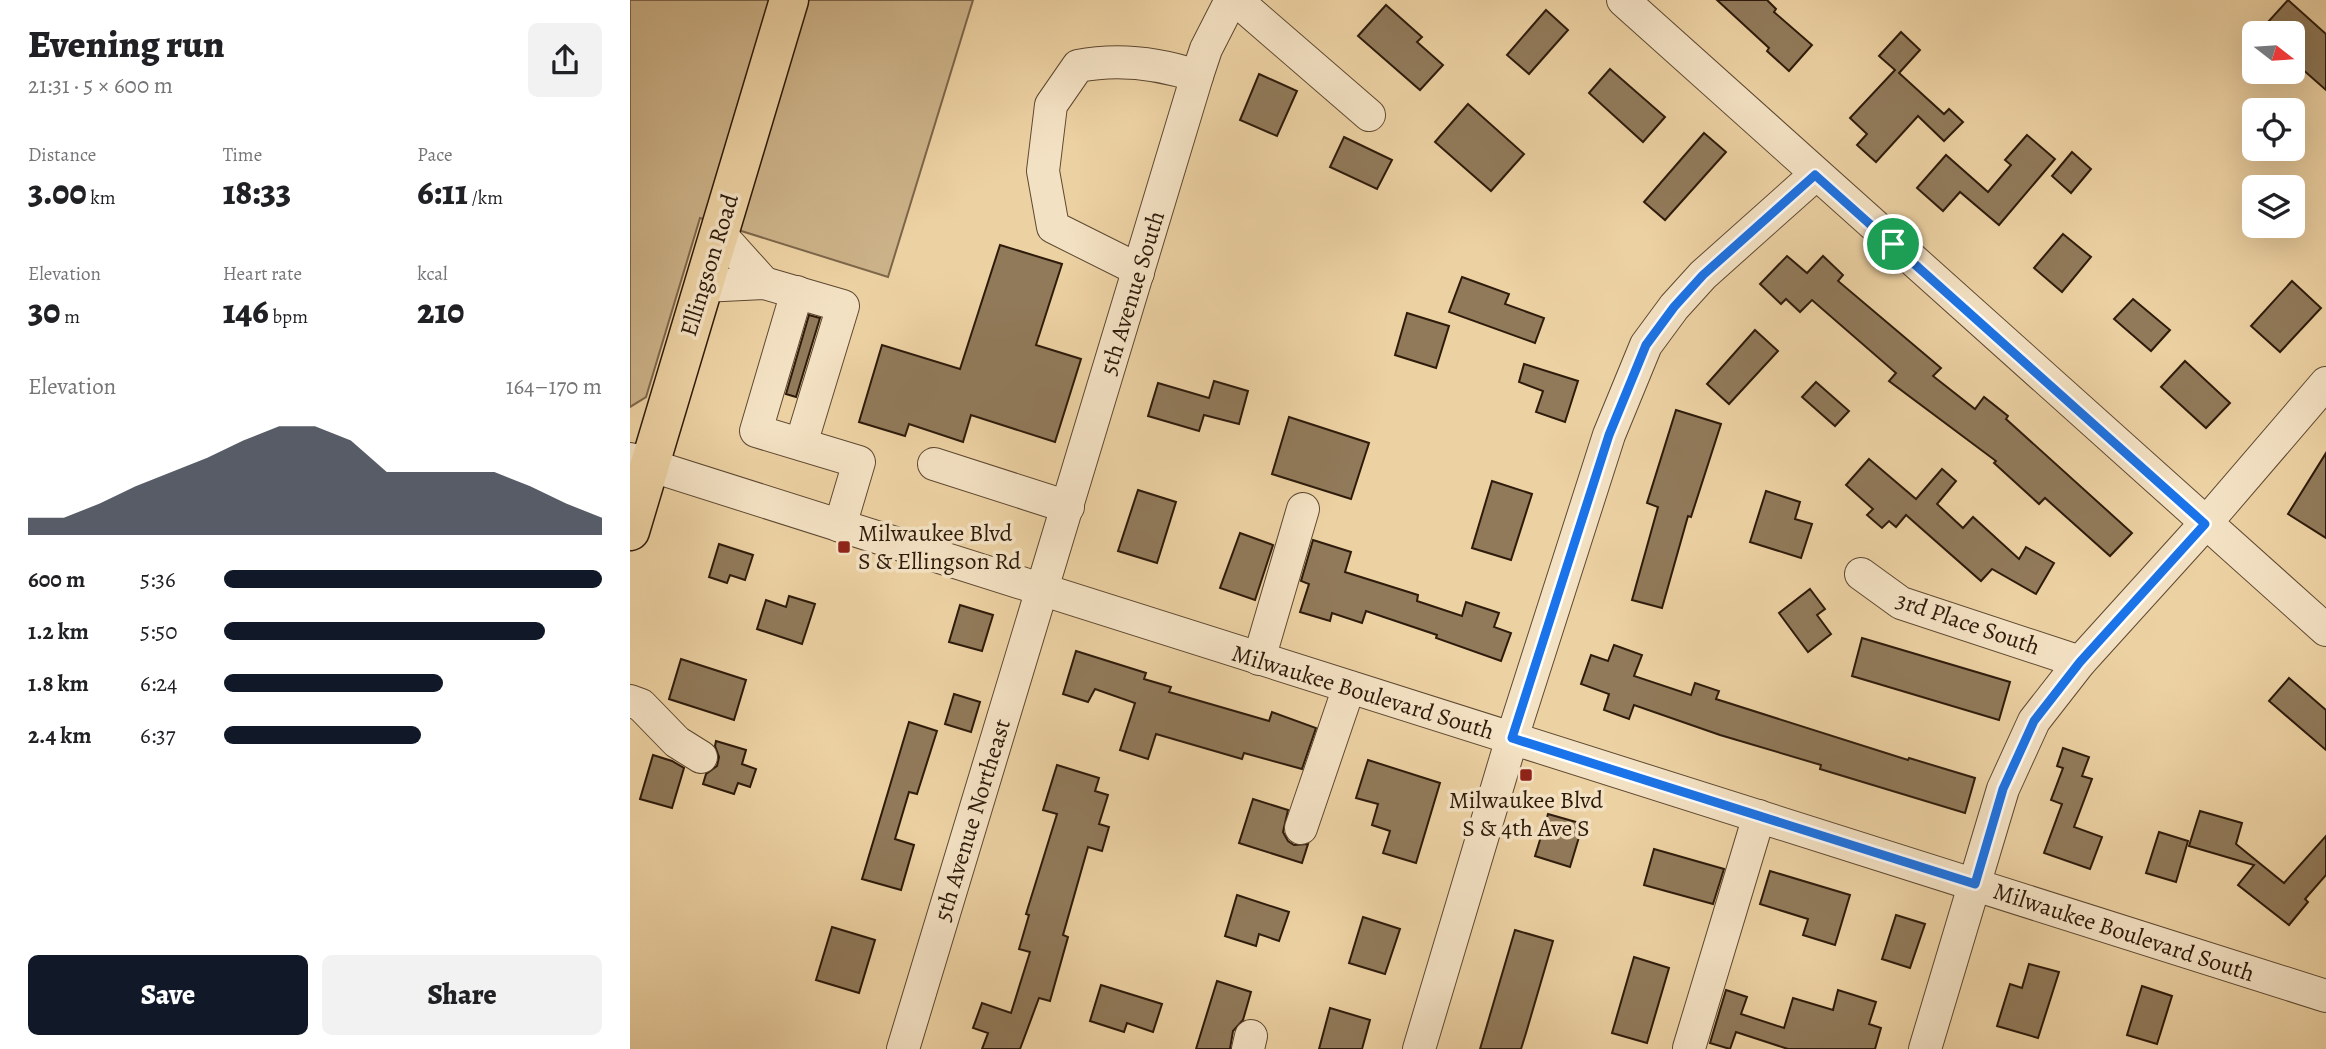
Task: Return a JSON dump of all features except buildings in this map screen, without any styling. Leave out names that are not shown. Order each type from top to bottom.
[{"type":"main road","name":"Ellingson Road","points":[[630,531],[640,462],[703,286],[789,0]]},
{"type":"street","points":[[1234,0],[1369,115]]},
{"type":"street","name":"5th Avenue South","points":[[1041,590],[1197,76],[1206,49],[1234,0]]},
{"type":"street","points":[[1623,0],[1815,175],[2326,630]]},
{"type":"street","points":[[1138,273],[1131,266],[1053,227],[1043,171],[1051,105],[1078,66],[1092,63],[1105,61],[1167,66],[1197,76]]},
{"type":"street","points":[[1419,1049],[1512,738],[1609,435],[1646,345],[1674,307],[1703,275],[1815,175]]},
{"type":"street","points":[[719,233],[764,283]]},
{"type":"street","points":[[703,286],[764,283],[843,306],[801,444]]},
{"type":"street","points":[[797,292],[756,431],[859,462],[840,526]]},
{"type":"street","points":[[1924,1049],[2003,789],[2034,721],[2080,662],[2205,524],[2326,383]]},
{"type":"street","name":"Milwaukee Boulevard South","points":[[640,462],[2326,996]]},
{"type":"street","points":[[934,464],[1068,506]]},
{"type":"street","points":[[1259,659],[1303,509]]},
{"type":"street","name":"3rd Place South","points":[[1861,574],[1900,603],[2080,662]]},
{"type":"street","name":"5th Avenue Northeast","points":[[903,1049],[1041,590]]},
{"type":"street","points":[[1301,828],[1349,687]]},
{"type":"street","points":[[630,701],[641,705],[677,742],[701,757]]},
{"type":"street","points":[[1689,1048],[1759,816]]},
{"type":"shaded area","points":[[630,0],[973,0],[888,277],[700,218],[646,397],[630,407]]},
{"type":"place","name":"Milwaukee Blvd S & Ellingson Rd","points":[[844,547]]},
{"type":"place","name":"Milwaukee Blvd S & 4th Ave S","points":[[1526,775]]},
{"type":"route","points":[[1815,175],[1893,244],[2205,524],[2080,662],[2034,721],[2003,789],[1975,884],[1512,738],[1609,435],[1646,345],[1674,307],[1703,275],[1815,175]]}]
